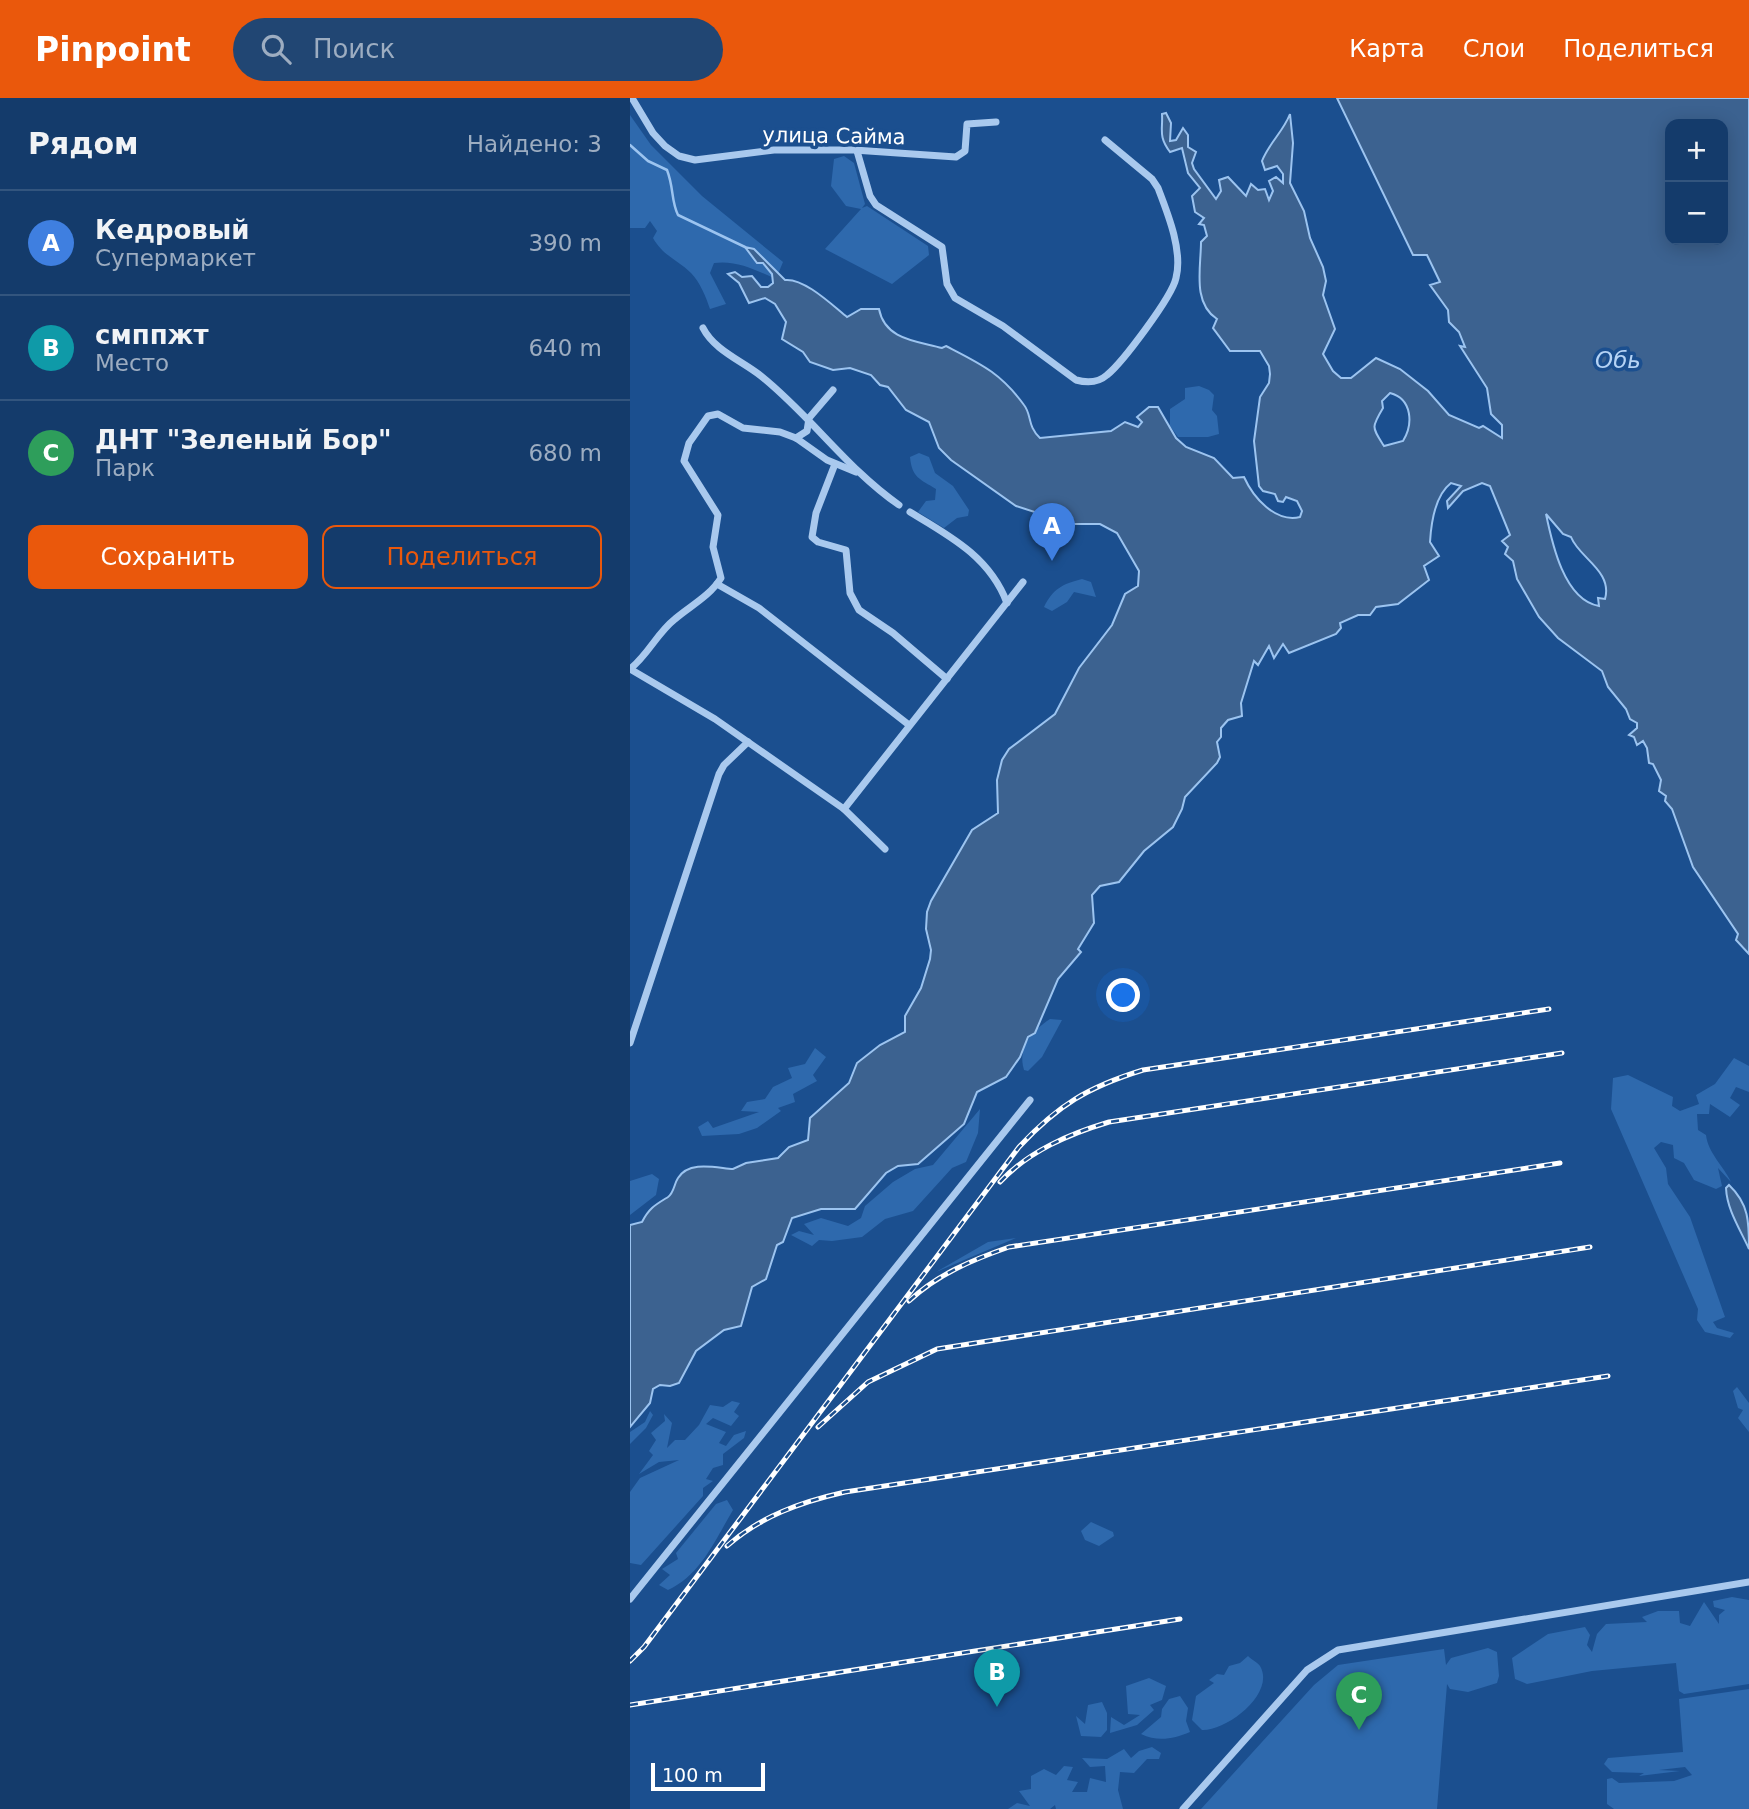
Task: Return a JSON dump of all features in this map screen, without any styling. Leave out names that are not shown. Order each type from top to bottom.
[{"type":"street","name":"улица Сайма","points":[[632,98],[658,140],[687,159],[711,161],[767,150],[857,151],[956,157],[965,151],[967,124],[996,122]]},
{"type":"street","points":[[857,151],[867,187],[876,205],[942,247],[947,284],[955,298],[1003,326],[1076,380],[1087,383],[1108,375],[1171,295],[1177,277],[1176,252],[1158,188],[1105,140]]},
{"type":"street","points":[[703,328],[715,344],[761,376],[809,418],[856,472],[899,505]]},
{"type":"street","points":[[796,438],[807,431],[809,418],[833,390]]},
{"type":"street","points":[[856,472],[835,464],[796,438],[780,432],[747,429],[712,414],[689,443],[685,455],[687,467],[704,488],[718,515],[713,547],[721,578],[675,618],[648,653],[630,669],[748,742],[844,809],[885,849]]},
{"type":"street","points":[[835,464],[816,513],[812,537],[818,542],[846,550],[850,593],[859,610],[893,633],[947,679]]},
{"type":"street","points":[[909,512],[982,560],[999,582],[1007,603]]},
{"type":"street","points":[[844,809],[1023,582]]},
{"type":"street","points":[[717,584],[759,608],[909,725]]},
{"type":"street","points":[[630,1043],[719,774],[748,742]]},
{"type":"street","points":[[630,1599],[1030,1100]]},
{"type":"street","points":[[1183,1809],[1307,1670],[1338,1650],[1749,1582]]},
{"type":"shaded area","points":[[630,115],[651,145],[702,196],[783,262],[776,279],[738,264],[714,263],[710,273],[726,304],[710,309],[694,277],[657,244],[653,238],[657,231],[650,221],[645,228],[630,228]]},
{"type":"shaded area","points":[[844,156],[854,163],[865,204],[862,208],[867,206],[928,246],[929,255],[892,284],[825,249],[861,209],[846,206],[831,186],[834,159]]},
{"type":"shaded area","points":[[1199,386],[1214,395],[1212,410],[1217,416],[1219,434],[1208,437],[1178,437],[1170,426],[1170,409],[1185,399],[1185,388]]},
{"type":"shaded area","points":[[919,453],[929,457],[935,473],[953,486],[969,510],[968,516],[957,518],[944,528],[918,512],[926,501],[935,500],[936,489],[918,477],[913,469],[910,457]]},
{"type":"shaded area","points":[[1082,579],[1091,582],[1096,597],[1074,592],[1067,602],[1052,611],[1044,607],[1059,588]]},
{"type":"shaded area","points":[[1050,1019],[1062,1020],[1042,1057],[1028,1071],[1024,1070],[1024,1047],[1037,1029]]},
{"type":"shaded area","points":[[815,1048],[826,1057],[813,1075],[817,1081],[793,1094],[795,1102],[778,1108],[781,1111],[757,1128],[739,1134],[702,1136],[698,1127],[708,1121],[713,1128],[759,1112],[741,1111],[747,1102],[765,1099],[773,1087],[792,1078],[788,1068],[805,1064]]},
{"type":"shaded area","points":[[1734,1058],[1749,1066],[1749,1092],[1736,1087],[1730,1098],[1740,1105],[1730,1117],[1710,1104],[1709,1114],[1697,1114],[1698,1130],[1706,1135],[1713,1153],[1731,1182],[1718,1168],[1722,1186],[1716,1189],[1694,1180],[1684,1163],[1674,1158],[1673,1145],[1661,1142],[1654,1148],[1666,1168],[1668,1184],[1690,1217],[1725,1317],[1713,1322],[1717,1328],[1734,1333],[1730,1338],[1705,1332],[1697,1320],[1698,1309],[1611,1109],[1613,1078],[1628,1075],[1673,1097],[1672,1106],[1680,1111],[1699,1104],[1696,1095],[1715,1084]]},
{"type":"shaded area","points":[[980,1109],[978,1133],[966,1162],[952,1168],[913,1211],[885,1219],[862,1237],[819,1240],[812,1246],[791,1235],[799,1231],[814,1235],[804,1224],[821,1218],[848,1226],[861,1218],[865,1206],[893,1182],[915,1169],[933,1165]]},
{"type":"shaded area","points":[[652,1174],[659,1179],[656,1195],[630,1215],[630,1181]]},
{"type":"shaded area","points":[[1016,1238],[936,1272],[988,1242]]},
{"type":"shaded area","points":[[1737,1387],[1749,1403],[1749,1432],[1738,1418],[1743,1410],[1738,1408],[1733,1391]]},
{"type":"shaded area","points":[[732,1401],[740,1403],[734,1412],[739,1416],[731,1426],[713,1418],[706,1424],[726,1432],[719,1443],[726,1446],[734,1435],[746,1431],[744,1438],[723,1454],[723,1465],[713,1468],[706,1479],[713,1481],[703,1488],[703,1496],[641,1565],[630,1563],[630,1492],[640,1478],[679,1460],[659,1462],[639,1474],[653,1455],[649,1451],[656,1440],[651,1433],[665,1421],[664,1414],[672,1423],[667,1448],[675,1440],[685,1440],[699,1425],[710,1405],[723,1407]]},
{"type":"shaded area","points":[[650,1411],[653,1415],[646,1428],[630,1444],[630,1432],[645,1422]]},
{"type":"shaded area","points":[[727,1500],[733,1510],[698,1566],[668,1590],[659,1585],[670,1575],[662,1569],[678,1559],[676,1553],[716,1504]]},
{"type":"shaded area","points":[[1091,1522],[1113,1532],[1114,1536],[1099,1546],[1085,1540],[1081,1531]]},
{"type":"shaded area","points":[[1732,1597],[1749,1600],[1749,1684],[1684,1694],[1679,1691],[1676,1663],[1592,1671],[1527,1684],[1515,1679],[1512,1658],[1548,1634],[1585,1627],[1590,1635],[1587,1645],[1592,1652],[1597,1634],[1606,1624],[1647,1622],[1642,1617],[1658,1611],[1679,1611],[1680,1623],[1690,1626],[1704,1602],[1719,1624],[1719,1615],[1725,1610],[1714,1607],[1713,1601]]},
{"type":"shaded area","points":[[1488,1648],[1497,1652],[1497,1683],[1468,1692],[1450,1689],[1447,1684],[1437,1809],[1201,1809],[1314,1685],[1338,1665],[1444,1649],[1446,1665],[1451,1658]]},
{"type":"shaded area","points":[[1248,1656],[1260,1666],[1263,1677],[1255,1698],[1236,1717],[1212,1729],[1202,1730],[1192,1720],[1196,1696],[1214,1683],[1209,1680],[1217,1674],[1224,1675],[1229,1666],[1240,1663]]},
{"type":"shaded area","points":[[1149,1678],[1166,1686],[1162,1700],[1150,1705],[1154,1710],[1137,1725],[1110,1733],[1111,1717],[1124,1725],[1140,1715],[1128,1714],[1126,1686]]},
{"type":"shaded area","points":[[1749,1689],[1749,1809],[1614,1809],[1607,1804],[1607,1779],[1612,1778],[1619,1783],[1674,1781],[1692,1775],[1685,1767],[1659,1770],[1680,1771],[1639,1776],[1644,1773],[1612,1772],[1604,1764],[1608,1758],[1683,1752],[1679,1699]]},
{"type":"shaded area","points":[[1180,1696],[1188,1708],[1186,1721],[1190,1732],[1166,1739],[1141,1734],[1161,1717],[1162,1709],[1169,1699]]},
{"type":"shaded area","points":[[1102,1702],[1107,1713],[1107,1730],[1101,1737],[1081,1736],[1076,1716],[1085,1724],[1088,1705]]},
{"type":"shaded area","points":[[1152,1747],[1161,1753],[1159,1759],[1147,1759],[1134,1773],[1120,1772],[1118,1790],[1123,1809],[1056,1809],[1055,1805],[1050,1809],[1008,1809],[1017,1803],[1030,1806],[1019,1791],[1031,1789],[1031,1776],[1044,1769],[1056,1775],[1064,1766],[1073,1767],[1067,1780],[1078,1782],[1072,1792],[1087,1792],[1090,1778],[1106,1782],[1105,1766],[1090,1767],[1082,1758],[1107,1759],[1124,1749],[1131,1758],[1139,1751]]},
{"type":"water","name":"Обь","points":[[1337,98],[1749,98],[1749,954],[1736,940],[1738,934],[1693,867],[1672,809],[1665,801],[1666,796],[1659,791],[1661,780],[1653,764],[1649,763],[1647,748],[1643,741],[1637,745],[1634,737],[1629,735],[1637,728],[1637,723],[1630,719],[1626,709],[1608,687],[1602,671],[1558,638],[1539,617],[1517,579],[1513,561],[1505,554],[1508,547],[1502,541],[1510,535],[1490,486],[1482,483],[1463,491],[1448,508],[1447,501],[1461,486],[1451,483],[1437,503],[1433,519],[1430,542],[1439,556],[1424,566],[1429,580],[1398,604],[1376,607],[1370,615],[1358,615],[1340,623],[1341,628],[1336,634],[1289,653],[1283,644],[1274,658],[1269,646],[1258,665],[1254,661],[1241,703],[1242,716],[1228,720],[1221,728],[1221,737],[1217,742],[1220,757],[1217,763],[1185,797],[1173,827],[1144,851],[1119,882],[1100,886],[1092,895],[1094,923],[1078,949],[1081,952],[1058,979],[1035,1033],[1028,1037],[1020,1057],[1006,1077],[977,1092],[964,1124],[918,1164],[898,1166],[886,1173],[855,1209],[821,1209],[792,1218],[783,1242],[777,1245],[766,1279],[752,1287],[741,1326],[724,1330],[696,1351],[679,1383],[660,1385],[653,1389],[650,1403],[630,1427],[630,1225],[642,1222],[653,1207],[670,1195],[678,1178],[689,1169],[704,1166],[733,1169],[746,1163],[778,1158],[789,1147],[808,1140],[810,1118],[849,1083],[857,1063],[880,1045],[905,1032],[905,1016],[921,988],[930,959],[927,912],[972,830],[998,813],[997,780],[1002,760],[1009,749],[1055,714],[1079,668],[1112,625],[1125,594],[1138,586],[1139,571],[1117,533],[1100,524],[1072,524],[1016,506],[951,460],[939,448],[929,422],[906,410],[888,387],[880,385],[871,375],[850,368],[833,370],[810,362],[803,352],[782,339],[786,322],[775,304],[765,298],[749,303],[739,283],[728,274],[735,272],[742,277],[752,276],[761,287],[768,287],[773,283],[772,274],[763,263],[757,263],[745,247],[754,249],[785,280],[809,287],[847,317],[861,309],[879,309],[888,327],[903,338],[942,348],[946,346],[990,370],[1024,405],[1033,429],[1040,438],[1111,431],[1125,422],[1138,427],[1142,422],[1137,417],[1149,407],[1158,407],[1176,438],[1186,447],[1214,458],[1233,478],[1244,477],[1253,493],[1266,507],[1291,518],[1300,517],[1302,511],[1297,501],[1286,497],[1283,502],[1278,501],[1275,494],[1263,491],[1259,486],[1254,441],[1260,397],[1269,383],[1269,366],[1260,351],[1230,351],[1213,328],[1217,319],[1204,304],[1200,284],[1201,242],[1207,236],[1204,225],[1199,224],[1204,218],[1195,212],[1192,196],[1200,188],[1188,173],[1182,148],[1170,152],[1166,146],[1162,133],[1162,114],[1166,113],[1171,123],[1170,141],[1176,140],[1183,128],[1188,135],[1188,147],[1196,152],[1192,163],[1194,169],[1216,199],[1221,191],[1219,180],[1228,177],[1246,196],[1251,184],[1258,190],[1265,189],[1269,200],[1273,191],[1269,181],[1276,177],[1283,183],[1283,174],[1277,166],[1265,170],[1262,161],[1290,114],[1293,143],[1290,183],[1304,211],[1310,238],[1323,267],[1326,281],[1323,295],[1335,329],[1323,354],[1333,371],[1341,378],[1351,378],[1376,358],[1400,369],[1428,391],[1449,415],[1479,428],[1483,426],[1502,438],[1502,425],[1491,414],[1487,388],[1460,346],[1465,347],[1459,332],[1449,322],[1448,310],[1430,285],[1440,282],[1427,255],[1413,255]],"holes":[[[1390,393],[1403,401],[1409,413],[1409,420],[1403,441],[1384,446],[1374,427],[1383,408],[1382,401]],[[1546,514],[1563,534],[1571,537],[1600,573],[1606,589],[1605,599],[1598,598],[1599,606],[1587,602],[1568,582],[1556,554]]]},
{"type":"water","points":[[1729,1185],[1744,1206],[1749,1230],[1749,1249],[1729,1204],[1726,1188]]},
{"type":"waterway","points":[[630,145],[648,161],[667,170],[678,215],[745,247]]},
{"type":"railway","points":[[630,1661],[644,1647],[1019,1147],[1033,1132],[1075,1099],[1106,1083],[1143,1070],[1549,1009]]},
{"type":"railway","points":[[1000,1182],[1024,1161],[1050,1145],[1109,1122],[1562,1053]]},
{"type":"railway","points":[[909,1301],[956,1269],[1009,1247],[1560,1163]]},
{"type":"railway","points":[[818,1427],[868,1382],[937,1349],[1590,1247]]},
{"type":"railway","points":[[727,1546],[768,1518],[813,1500],[845,1492],[1608,1376]]},
{"type":"railway","points":[[630,1705],[1180,1619]]},
{"type":"place","name":"Кедровый","points":[[1052,561]]},
{"type":"place","name":"смппжт","points":[[997,1707]]},
{"type":"place","name":"ДНТ \"Зеленый Бор\"","points":[[1359,1730]]}]
